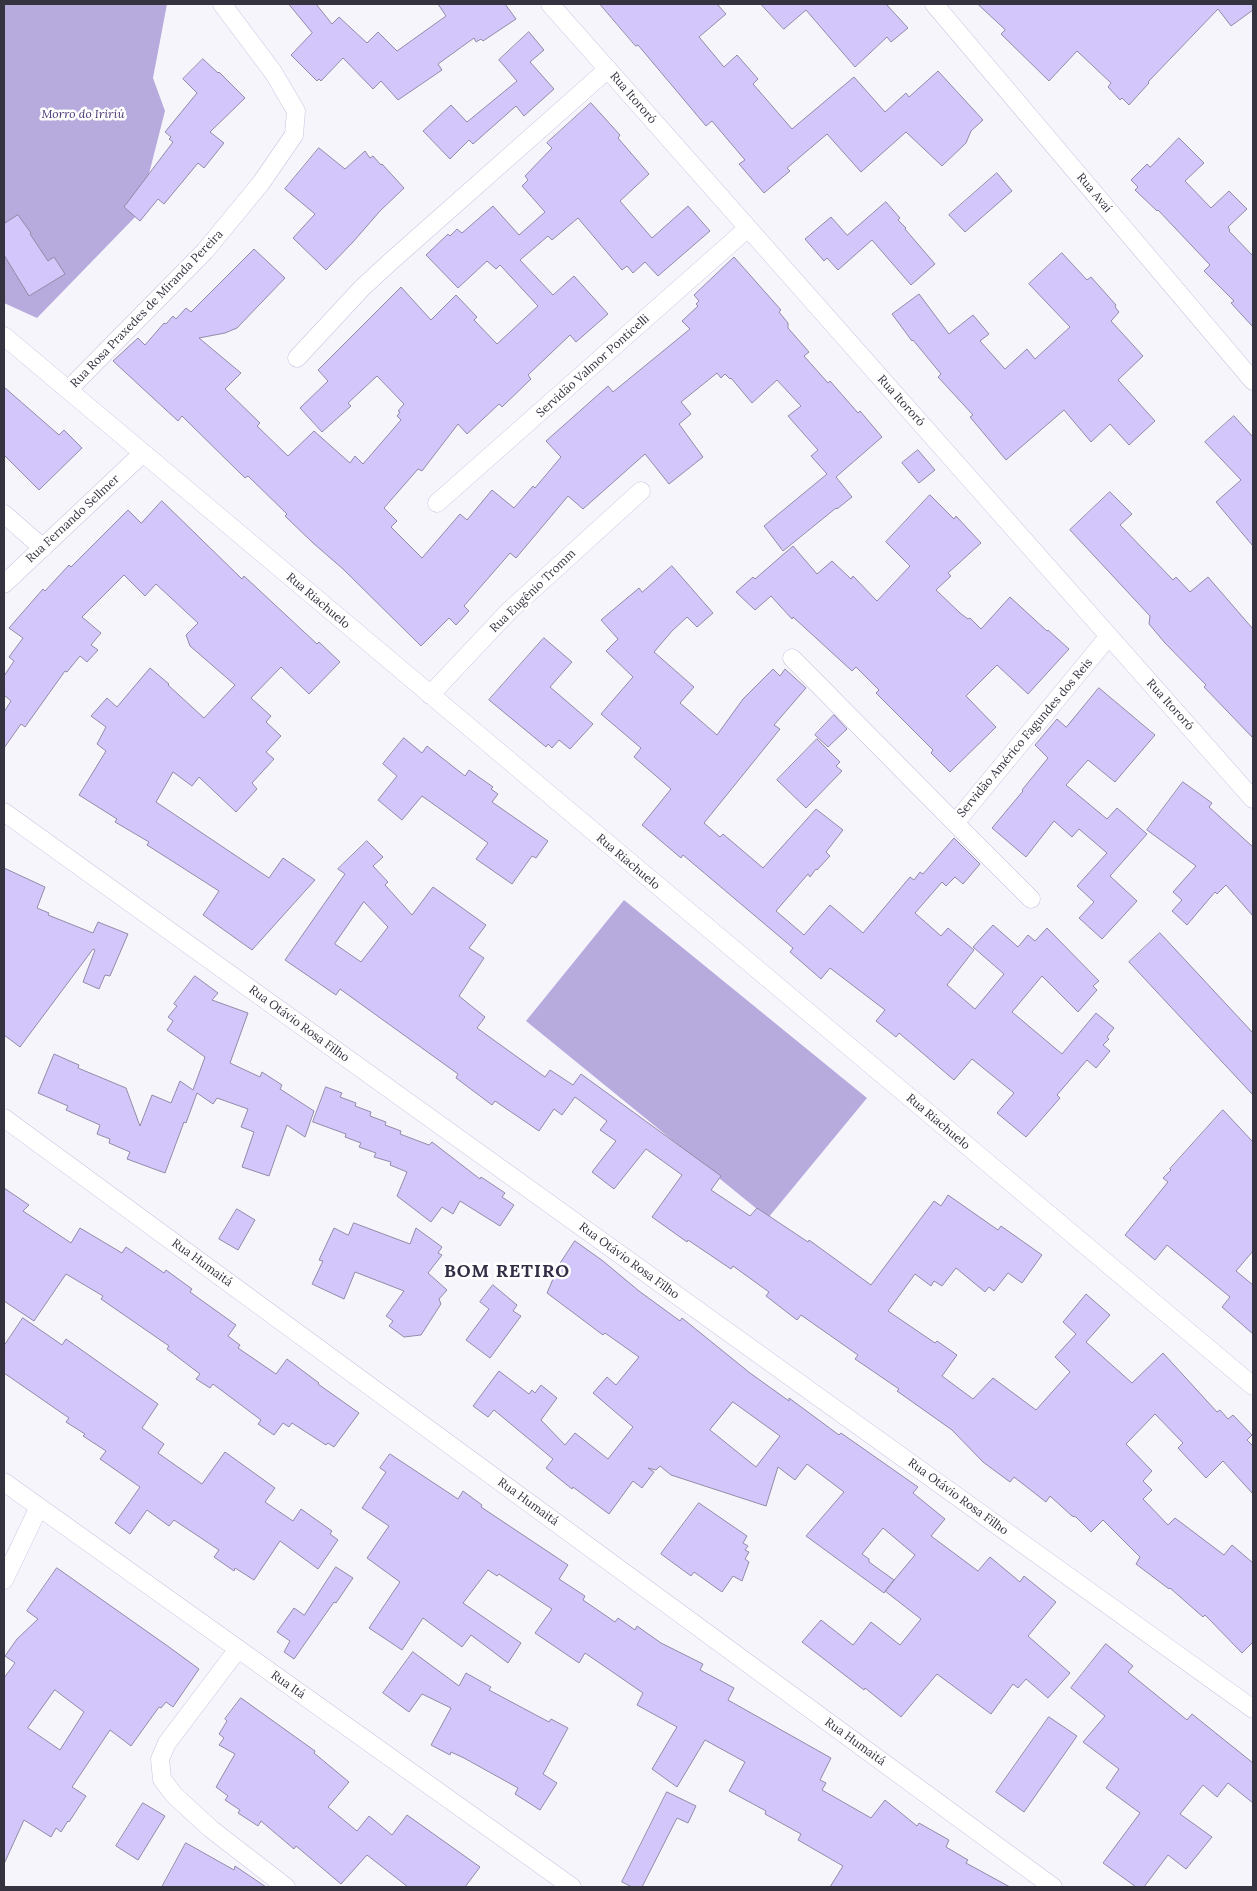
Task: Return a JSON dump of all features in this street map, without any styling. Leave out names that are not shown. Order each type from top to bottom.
[{"type":"street","name":"Rua Rosa Praxedes de Miranda Pereira","points":[[68,390],[205,251],[261,183],[294,135],[296,111],[274,72],[222,4]]},
{"type":"street","name":"Rua Itororó","points":[[550,4],[1253,799]]},
{"type":"street","name":"Rua Avaí","points":[[934,4],[1253,382]]},
{"type":"street","points":[[297,358],[362,288],[608,69]]},
{"type":"street","name":"Servidão Valmor Ponticelli","points":[[438,504],[748,228]]},
{"type":"street","name":"Rua Riachuelo","points":[[4,336],[1253,1386]]},
{"type":"street","name":"Rua Fernando Sellmer","points":[[4,584],[142,453]]},
{"type":"street","name":"Rua Eugênio Tromm","points":[[430,695],[509,611],[641,491]]},
{"type":"street","points":[[4,514],[42,548]]},
{"type":"street","name":"Servidão Américo Fagundes dos Reis","points":[[792,658],[955,823],[1109,636]]},
{"type":"street","name":"Rua Otávio Rosa Filho","points":[[4,812],[1253,1709]]},
{"type":"street","points":[[955,823],[1031,899]]},
{"type":"street","name":"Rua Humaitá","points":[[4,1118],[1053,1887]]},
{"type":"street","name":"Rua Itá","points":[[4,1482],[572,1887]]},
{"type":"street","points":[[4,1580],[39,1507]]},
{"type":"street","points":[[238,1649],[167,1743],[160,1759],[162,1779],[174,1795],[211,1829],[286,1887]]},
{"type":"green space","name":"Morro do Iririú","points":[[4,4],[167,4],[153,78],[165,111],[139,213],[37,318],[4,303]]},
{"type":"green space","points":[[624,900],[867,1098],[768,1218],[526,1021]]},
{"type":"building","points":[[289,4],[316,4],[332,24],[339,17],[367,43],[378,32],[397,51],[446,16],[438,4],[505,4],[516,19],[483,41],[481,39],[476,42],[474,38],[438,64],[442,70],[398,100],[381,81],[373,89],[343,58],[321,81],[319,79],[317,81],[291,55],[312,33]]},
{"type":"building","points":[[600,4],[717,4],[726,14],[699,37],[724,67],[737,55],[758,79],[753,84],[792,129],[854,77],[885,112],[906,93],[909,97],[938,71],[983,120],[971,131],[966,143],[942,166],[906,132],[861,172],[827,134],[787,168],[790,171],[764,193],[739,164],[745,160],[712,121],[706,126],[638,45],[636,46]]},
{"type":"building","points":[[761,4],[886,4],[908,28],[891,42],[887,37],[855,67],[806,10],[784,29]]},
{"type":"building","points":[[978,4],[1253,4],[1253,10],[1231,26],[1218,9],[1148,82],[1129,105],[1122,98],[1120,100],[1108,87],[1111,83],[1077,51],[1049,81],[1001,34],[1005,30]]},
{"type":"building","points":[[529,32],[544,50],[530,62],[554,89],[524,116],[516,106],[473,144],[469,140],[450,159],[423,131],[451,105],[467,122],[517,81],[499,60]]},
{"type":"building","points":[[203,59],[245,98],[210,132],[224,143],[204,168],[198,163],[164,204],[158,199],[140,221],[124,207],[173,142],[169,139],[171,137],[165,132],[197,93],[183,79]]},
{"type":"building","points":[[591,103],[620,135],[618,138],[649,174],[620,201],[652,238],[688,206],[710,231],[658,276],[645,262],[633,273],[627,266],[622,270],[578,218],[552,240],[548,236],[520,260],[553,295],[574,276],[608,314],[576,342],[570,335],[528,375],[531,379],[502,407],[499,404],[467,434],[458,424],[422,471],[418,469],[384,508],[397,521],[391,527],[422,558],[460,514],[467,520],[492,490],[514,508],[533,486],[535,488],[561,457],[546,441],[608,386],[613,392],[690,329],[682,321],[698,306],[696,304],[699,301],[694,295],[734,257],[781,310],[779,312],[788,323],[788,328],[809,352],[804,356],[828,383],[830,381],[858,413],[860,411],[882,437],[836,477],[852,497],[783,551],[764,526],[827,474],[811,456],[818,450],[788,416],[801,406],[777,380],[752,403],[731,378],[725,374],[721,378],[717,373],[681,402],[691,414],[679,424],[703,457],[669,484],[645,454],[583,509],[568,496],[516,558],[510,553],[464,606],[469,611],[456,625],[449,618],[421,646],[343,569],[285,516],[287,514],[248,476],[245,478],[182,416],[178,421],[113,361],[138,338],[145,345],[164,323],[166,324],[173,316],[176,319],[186,308],[191,312],[254,249],[285,278],[237,328],[225,333],[199,338],[241,373],[225,389],[260,423],[257,426],[288,456],[314,431],[350,463],[355,456],[363,464],[401,420],[397,416],[400,412],[398,411],[404,404],[377,376],[348,403],[351,406],[322,432],[300,408],[328,381],[318,370],[401,287],[431,320],[456,295],[477,317],[474,320],[497,344],[538,306],[500,265],[496,269],[487,261],[458,288],[426,255],[448,234],[450,236],[457,229],[462,233],[493,206],[519,235],[545,212],[522,186],[528,180],[525,176],[552,148],[547,143]]},
{"type":"building","points":[[1179,138],[1204,163],[1185,181],[1211,208],[1229,191],[1247,209],[1228,227],[1229,231],[1253,256],[1253,327],[1231,303],[1234,301],[1204,271],[1210,265],[1158,210],[1135,190],[1138,187],[1131,180],[1147,164],[1150,167]]},
{"type":"building","points":[[319,148],[345,169],[365,151],[370,158],[373,156],[382,164],[404,188],[380,211],[326,270],[293,238],[315,214],[285,189]]},
{"type":"building","points":[[997,173],[1012,191],[965,232],[949,215]]},
{"type":"building","points":[[886,202],[900,218],[898,220],[905,229],[935,264],[911,285],[872,240],[838,270],[827,258],[824,261],[805,239],[831,217],[847,235]]},
{"type":"building","points":[[18,215],[48,261],[54,257],[65,274],[29,296],[4,255],[4,224]]},
{"type":"building","points":[[1062,253],[1087,280],[1091,277],[1116,305],[1115,307],[1119,312],[1111,321],[1143,356],[1118,380],[1155,421],[1129,445],[1110,424],[1091,442],[1064,410],[1006,460],[970,417],[973,415],[938,377],[941,374],[912,341],[892,314],[919,294],[949,334],[973,315],[989,334],[980,341],[1005,369],[1027,349],[1035,359],[1070,327],[1029,284]]},
{"type":"building","points":[[4,387],[59,435],[64,430],[82,448],[39,490],[4,455]]},
{"type":"building","points":[[1234,416],[1253,437],[1253,546],[1216,502],[1241,480],[1205,442]]},
{"type":"building","points":[[918,450],[935,470],[919,483],[902,463]]},
{"type":"building","points":[[1110,492],[1132,514],[1120,525],[1173,580],[1176,577],[1190,592],[1208,577],[1253,629],[1253,738],[1204,687],[1206,685],[1165,643],[1149,624],[1150,616],[1070,530]]},
{"type":"building","points":[[930,495],[954,519],[956,516],[981,543],[948,573],[951,576],[936,590],[960,613],[968,619],[970,618],[981,629],[1010,597],[1069,649],[1028,694],[997,665],[966,696],[996,727],[950,772],[931,753],[933,750],[876,693],[879,690],[856,667],[852,671],[793,617],[792,619],[771,596],[755,610],[736,592],[753,577],[755,579],[793,546],[817,574],[832,561],[851,579],[853,576],[877,601],[910,566],[886,542]]},
{"type":"building","points":[[162,501],[242,579],[244,576],[317,644],[319,642],[340,662],[309,694],[281,667],[251,698],[271,716],[266,722],[281,736],[266,752],[274,759],[252,783],[257,789],[236,812],[199,777],[192,786],[173,772],[156,802],[269,878],[283,858],[315,880],[252,950],[203,915],[219,891],[147,845],[149,842],[115,822],[117,819],[79,795],[106,751],[97,744],[106,727],[91,716],[107,698],[117,707],[150,668],[204,718],[235,685],[190,646],[186,635],[198,623],[156,584],[145,596],[124,575],[82,617],[101,633],[91,645],[98,650],[87,662],[80,656],[67,672],[65,671],[25,727],[21,724],[4,748],[4,712],[11,701],[4,695],[4,676],[14,661],[9,657],[23,638],[9,628],[43,589],[45,591],[69,565],[71,567],[128,510],[141,523]]},
{"type":"building","points":[[672,566],[713,613],[697,627],[687,617],[654,652],[694,687],[680,703],[717,735],[743,699],[773,669],[780,676],[785,669],[806,688],[774,725],[780,729],[704,823],[720,837],[723,834],[763,868],[816,809],[843,830],[826,852],[830,856],[810,877],[808,874],[776,911],[804,935],[830,905],[863,933],[910,877],[914,880],[920,872],[923,874],[954,838],[980,864],[963,884],[955,877],[946,886],[942,882],[915,913],[941,936],[948,928],[974,950],[947,985],[975,1009],[1004,974],[973,947],[993,925],[1018,947],[1028,935],[1035,941],[1047,928],[1099,981],[1093,986],[1097,990],[1078,1012],[1042,976],[1012,1012],[1062,1054],[1096,1013],[1114,1028],[1107,1037],[1109,1039],[1103,1045],[1110,1051],[1096,1068],[1087,1060],[1057,1095],[1060,1098],[1026,1137],[997,1113],[1014,1093],[972,1059],[954,1080],[899,1033],[896,1037],[876,1021],[885,1010],[830,968],[821,979],[790,952],[793,948],[683,855],[681,858],[642,825],[671,789],[634,757],[641,748],[601,714],[633,677],[606,651],[618,639],[601,620],[639,588],[642,592]]},
{"type":"building","points":[[544,638],[572,662],[550,687],[593,724],[570,749],[559,740],[552,748],[548,744],[546,747],[489,700]]},
{"type":"building","points":[[1099,688],[1155,735],[1115,782],[1088,760],[1066,785],[1107,819],[1117,808],[1147,834],[1110,876],[1137,901],[1102,939],[1079,918],[1094,902],[1077,886],[1107,853],[1079,829],[1072,837],[1054,821],[1026,857],[992,828],[1048,758],[1035,745],[1057,719],[1066,727]]},
{"type":"building","points":[[834,715],[847,729],[828,747],[815,735]]},
{"type":"building","points":[[404,738],[422,753],[427,746],[465,776],[469,770],[493,787],[491,789],[498,794],[492,802],[548,841],[536,858],[532,856],[512,884],[476,859],[488,843],[422,796],[402,820],[378,800],[397,776],[383,764]]},
{"type":"building","points":[[817,739],[840,762],[836,766],[842,771],[806,808],[777,780]]},
{"type":"building","points":[[1183,782],[1212,803],[1209,807],[1253,847],[1253,916],[1226,885],[1217,894],[1215,892],[1187,925],[1172,911],[1182,900],[1173,892],[1196,866],[1147,830]]},
{"type":"building","points":[[367,841],[383,857],[373,866],[388,882],[385,885],[412,915],[433,887],[486,925],[469,948],[484,958],[459,996],[485,1017],[477,1028],[545,1077],[550,1070],[573,1085],[581,1074],[721,1176],[711,1190],[750,1216],[757,1208],[808,1242],[809,1240],[871,1285],[934,1201],[941,1206],[948,1195],[998,1230],[1001,1226],[1042,1255],[1022,1283],[1008,1273],[994,1291],[989,1287],[985,1292],[956,1268],[942,1286],[934,1281],[931,1286],[915,1274],[888,1311],[935,1343],[937,1341],[957,1355],[942,1376],[973,1399],[993,1378],[1036,1410],[1070,1372],[1055,1357],[1076,1334],[1063,1322],[1086,1294],[1110,1315],[1086,1342],[1132,1383],[1163,1353],[1217,1412],[1220,1410],[1228,1419],[1233,1415],[1252,1435],[1247,1440],[1253,1446],[1253,1494],[1223,1461],[1206,1478],[1178,1448],[1183,1443],[1155,1414],[1126,1444],[1152,1471],[1143,1481],[1152,1490],[1143,1499],[1168,1525],[1175,1518],[1224,1555],[1232,1545],[1253,1563],[1253,1642],[1242,1653],[1205,1615],[1203,1617],[1170,1588],[1136,1564],[1140,1557],[1103,1520],[1091,1532],[1050,1496],[1046,1502],[1014,1477],[1010,1482],[983,1462],[952,1430],[897,1391],[899,1389],[855,1359],[858,1355],[801,1315],[797,1320],[766,1296],[769,1292],[733,1266],[731,1269],[688,1240],[687,1242],[652,1217],[682,1175],[646,1149],[614,1189],[592,1172],[616,1141],[600,1130],[607,1121],[575,1097],[562,1115],[554,1109],[539,1131],[495,1101],[492,1105],[456,1078],[458,1074],[340,989],[336,995],[285,960],[345,874],[338,869]],"holes":[[[364,902],[388,927],[361,962],[335,944]]]},
{"type":"building","points":[[4,868],[45,887],[37,908],[49,913],[48,915],[93,933],[98,922],[128,934],[110,976],[105,975],[99,989],[83,982],[95,950],[93,949],[20,1047],[4,1035]]},
{"type":"building","points":[[1160,933],[1253,1033],[1253,1095],[1129,962]]},
{"type":"building","points":[[195,976],[218,993],[212,1000],[248,1013],[230,1063],[260,1077],[262,1072],[282,1085],[280,1089],[314,1111],[305,1137],[287,1125],[269,1176],[242,1167],[254,1132],[241,1127],[248,1109],[217,1098],[213,1104],[197,1093],[165,1173],[127,1159],[130,1152],[109,1143],[110,1139],[97,1134],[100,1125],[66,1110],[68,1106],[38,1093],[54,1054],[79,1065],[78,1068],[126,1088],[140,1126],[152,1095],[171,1103],[180,1081],[193,1090],[205,1057],[167,1030],[173,1021],[168,1017],[177,1006],[174,1004]]},
{"type":"building","points":[[326,1087],[342,1093],[340,1097],[356,1103],[355,1106],[371,1112],[370,1116],[386,1122],[385,1125],[401,1131],[400,1134],[429,1145],[432,1142],[480,1179],[481,1177],[505,1193],[502,1197],[514,1205],[500,1226],[460,1201],[453,1214],[442,1207],[431,1222],[397,1196],[407,1172],[390,1165],[391,1162],[374,1157],[376,1153],[359,1147],[361,1143],[345,1137],[346,1134],[313,1122]]},
{"type":"building","points":[[1223,1110],[1253,1142],[1253,1251],[1236,1271],[1253,1285],[1253,1334],[1222,1307],[1230,1297],[1167,1245],[1155,1260],[1125,1235],[1168,1182],[1163,1178],[1170,1169]]},
{"type":"building","points":[[4,1188],[29,1205],[23,1211],[71,1243],[80,1228],[122,1253],[126,1247],[164,1273],[166,1270],[192,1289],[190,1292],[236,1325],[228,1336],[240,1345],[238,1348],[276,1374],[287,1359],[359,1413],[334,1447],[328,1443],[326,1445],[292,1423],[289,1427],[283,1423],[274,1435],[258,1424],[261,1420],[213,1384],[210,1388],[196,1379],[200,1374],[167,1349],[169,1346],[101,1299],[103,1296],[66,1274],[34,1321],[4,1301]]},
{"type":"building","points":[[237,1209],[255,1220],[238,1250],[219,1239]]},
{"type":"building","points":[[354,1223],[410,1244],[416,1228],[442,1247],[438,1253],[442,1255],[428,1273],[447,1290],[439,1299],[441,1304],[421,1335],[404,1337],[389,1326],[393,1321],[386,1316],[404,1291],[355,1272],[344,1299],[312,1284],[323,1261],[319,1260],[334,1228],[348,1235]]},
{"type":"building","points":[[575,1241],[680,1321],[682,1318],[750,1373],[789,1401],[789,1398],[839,1435],[841,1433],[918,1487],[913,1493],[945,1519],[931,1536],[978,1571],[990,1557],[1020,1582],[1024,1576],[1056,1602],[1028,1636],[1070,1673],[1048,1698],[1026,1679],[1018,1688],[1013,1684],[991,1714],[937,1674],[901,1717],[802,1642],[821,1620],[853,1645],[871,1622],[900,1645],[921,1619],[885,1591],[884,1593],[806,1536],[844,1492],[807,1464],[795,1480],[778,1467],[766,1506],[671,1475],[660,1466],[656,1470],[648,1468],[654,1472],[642,1488],[633,1481],[609,1514],[573,1487],[572,1489],[546,1468],[553,1459],[494,1410],[488,1417],[473,1406],[499,1371],[529,1394],[532,1390],[535,1393],[541,1385],[557,1398],[541,1420],[565,1445],[575,1433],[608,1459],[633,1427],[593,1393],[607,1377],[616,1385],[639,1357],[605,1333],[603,1335],[547,1293],[559,1265]],"holes":[[[733,1402],[780,1436],[756,1467],[710,1430]],[[883,1528],[915,1555],[892,1583],[894,1580],[869,1562],[869,1559],[862,1554]]]},
{"type":"building","points":[[493,1285],[517,1305],[513,1311],[521,1316],[490,1358],[466,1340],[489,1309],[480,1302]]},
{"type":"building","points":[[23,1318],[62,1345],[66,1339],[158,1404],[142,1428],[164,1444],[158,1453],[202,1484],[225,1452],[275,1488],[265,1502],[293,1521],[301,1509],[332,1531],[330,1534],[338,1540],[318,1569],[280,1541],[254,1580],[235,1568],[234,1571],[214,1557],[219,1550],[174,1520],[169,1526],[147,1510],[130,1534],[115,1523],[140,1487],[100,1459],[106,1451],[66,1422],[69,1418],[4,1373],[4,1346]]},
{"type":"building","points":[[390,1454],[458,1499],[463,1491],[482,1505],[481,1507],[568,1565],[559,1579],[585,1596],[583,1600],[615,1622],[618,1618],[635,1630],[637,1626],[661,1643],[703,1664],[700,1670],[734,1688],[728,1700],[831,1758],[820,1780],[826,1783],[822,1790],[871,1818],[885,1800],[917,1826],[919,1823],[949,1840],[946,1847],[968,1860],[966,1863],[1010,1887],[830,1887],[843,1866],[798,1840],[801,1834],[765,1814],[766,1811],[729,1791],[745,1762],[705,1740],[677,1787],[652,1769],[677,1727],[637,1705],[643,1693],[585,1653],[579,1663],[535,1633],[552,1609],[499,1574],[497,1576],[488,1570],[463,1603],[521,1643],[508,1663],[471,1635],[462,1647],[423,1618],[402,1650],[369,1628],[400,1582],[367,1558],[389,1526],[362,1508],[386,1472],[380,1468]]},
{"type":"building","points":[[699,1503],[747,1536],[743,1543],[748,1546],[745,1550],[749,1552],[745,1559],[749,1562],[742,1581],[733,1576],[722,1592],[694,1572],[691,1576],[661,1554]]},
{"type":"building","points":[[336,1567],[353,1578],[294,1659],[284,1652],[290,1641],[277,1632],[294,1608],[304,1615]]},
{"type":"building","points":[[57,1568],[199,1669],[173,1707],[166,1702],[161,1708],[159,1707],[131,1746],[110,1730],[72,1787],[86,1796],[69,1822],[61,1832],[56,1828],[51,1837],[24,1820],[4,1864],[4,1678],[15,1663],[5,1656],[17,1639],[38,1619],[27,1611]],"holes":[[[55,1690],[84,1712],[60,1750],[28,1728]]]},
{"type":"building","points":[[1106,1644],[1133,1666],[1128,1672],[1187,1720],[1192,1714],[1253,1763],[1253,1803],[1228,1783],[1217,1797],[1203,1785],[1180,1814],[1212,1837],[1186,1869],[1168,1855],[1144,1887],[1136,1887],[1103,1863],[1140,1813],[1106,1788],[1119,1769],[1083,1742],[1105,1716],[1071,1688]]},
{"type":"building","points":[[413,1652],[459,1686],[466,1673],[491,1687],[489,1690],[549,1722],[551,1719],[568,1728],[543,1774],[557,1783],[540,1810],[515,1794],[518,1788],[464,1758],[451,1752],[450,1755],[431,1745],[451,1708],[422,1694],[409,1712],[383,1693]]},
{"type":"building","points":[[241,1698],[315,1751],[314,1753],[349,1782],[328,1807],[357,1831],[369,1816],[392,1835],[407,1815],[480,1867],[465,1887],[408,1887],[367,1855],[341,1884],[296,1846],[294,1849],[261,1821],[258,1826],[238,1813],[240,1810],[225,1800],[228,1796],[216,1787],[235,1754],[219,1745],[224,1738],[219,1734],[227,1721],[225,1719]]},
{"type":"building","points":[[1049,1717],[1077,1736],[1024,1812],[996,1792]]},
{"type":"building","points":[[667,1792],[696,1806],[688,1823],[677,1818],[642,1887],[632,1887],[622,1882]]},
{"type":"building","points":[[143,1803],[165,1816],[138,1860],[116,1846]]},
{"type":"building","points":[[186,1843],[234,1870],[235,1866],[266,1887],[162,1887]]},
{"type":"district","name":"BOM RETIRO","points":[[507,1272]]}]
